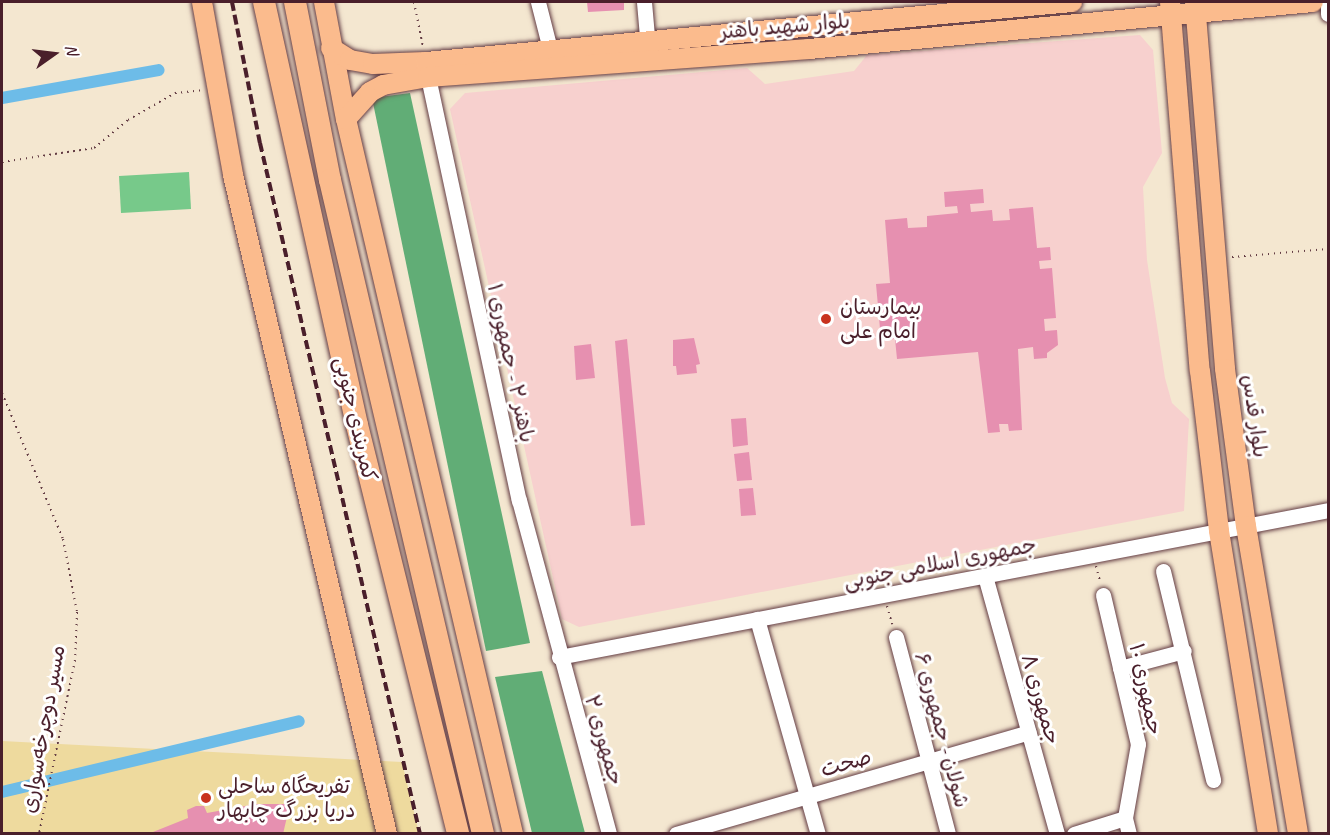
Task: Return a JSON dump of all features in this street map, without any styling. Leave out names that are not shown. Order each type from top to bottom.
[{"type":"highway","name":"کمربندی جنوبی","points":[[264,2],[357,425],[458,834]]},
{"type":"highway","name":"کمربندی جنوبی","points":[[295,2],[332,192],[483,834]]},
{"type":"main road","points":[[202,2],[233,175],[387,834]]},
{"type":"main road","points":[[324,2],[346,119],[513,834]]},
{"type":"main road","name":"بلوار شهید باهنر","points":[[346,119],[376,88],[427,70],[550,49],[1071,2]]},
{"type":"main road","name":"بلوار شهید باهنر","points":[[331,48],[350,60],[427,70],[1170,9],[1313,2]]},
{"type":"main road","name":"بلوار قدس","points":[[1196,8],[1214,258],[1225,369],[1246,526],[1298,834]]},
{"type":"main road","points":[[1170,9],[1200,371],[1219,531],[1268,834]]},
{"type":"main road","points":[[1200,371],[1225,369]]},
{"type":"street","points":[[538,2],[550,49]]},
{"type":"street","points":[[644,2],[647,40]]},
{"type":"street","points":[[1328,2],[1329,14]]},
{"type":"street","name":"باهنر ۲ - جمهوری ۱","points":[[427,70],[519,500],[560,657]]},
{"type":"street","name":"جمهوری اسلامی جنوبی","points":[[560,657],[1219,531],[1328,513]]},
{"type":"street","points":[[1163,571],[1184,651],[1213,780]]},
{"type":"street","name":"جمهوری ۸","points":[[985,576],[1057,834]]},
{"type":"street","name":"جمهوری ۱۰","points":[[1103,595],[1138,744],[1125,818],[1129,834]]},
{"type":"street","points":[[757,619],[818,834]]},
{"type":"street","name":"شولان - جمهوری ۶","points":[[896,638],[948,834]]},
{"type":"street","points":[[1120,668],[1184,651]]},
{"type":"street","name":"جمهوری ۲","points":[[560,657],[609,834]]},
{"type":"street","name":"صحت","points":[[676,834],[712,829],[807,796],[1029,732]]},
{"type":"street","points":[[1074,834],[1125,818]]},
{"type":"path","points":[[414,2],[427,70]]},
{"type":"path","points":[[2,162],[94,148],[128,120],[175,93],[217,88]]},
{"type":"path","points":[[1214,258],[1329,249]]},
{"type":"path","name":"مسیر دوچرخه‌سواری","points":[[2,393],[63,539],[76,612],[75,660],[39,834]]},
{"type":"path","points":[[1094,555],[1103,595]]},
{"type":"path","points":[[884,595],[896,638]]},
{"type":"shaded area","name":"بیمارستان امام علی","points":[[1140,35],[1153,50],[1162,153],[1143,187],[1147,260],[1165,378],[1172,403],[1189,419],[1184,511],[579,627],[562,619],[450,109],[465,93],[747,68],[765,84],[854,71],[867,55]]},
{"type":"green space","points":[[410,93],[530,643],[486,651],[372,98]]},
{"type":"green space","points":[[189,172],[191,209],[121,213],[119,176]]},
{"type":"green space","points":[[542,671],[585,833],[532,833],[495,677]]},
{"type":"sand","name":"تفریحگاه ساحلی دریا بزرگ چابهار","points":[[2,741],[402,762],[419,833],[2,833]]},
{"type":"building","points":[[587,2],[624,2],[624,10],[588,12]]},
{"type":"building","points":[[983,189],[984,203],[970,204],[971,212],[992,210],[993,221],[1010,220],[1009,209],[1033,207],[1037,248],[1050,247],[1051,260],[1039,261],[1040,269],[1052,268],[1056,318],[1044,319],[1045,331],[1057,330],[1058,345],[1047,353],[1047,358],[1034,359],[1033,347],[1018,349],[1022,430],[1009,431],[1008,424],[999,424],[1000,432],[988,433],[978,352],[897,359],[895,339],[881,340],[876,284],[890,283],[885,220],[907,218],[908,228],[927,227],[927,216],[958,213],[957,206],[945,207],[944,192]]},
{"type":"building","points":[[694,338],[700,364],[696,365],[697,373],[677,375],[676,366],[673,366],[673,340]]},
{"type":"building","points":[[627,339],[645,525],[631,526],[615,341]]},
{"type":"building","points":[[591,344],[595,378],[576,380],[574,346]]},
{"type":"building","points":[[746,418],[748,445],[733,447],[731,419]]},
{"type":"building","points":[[749,452],[752,480],[737,481],[734,454]]},
{"type":"building","points":[[753,488],[756,515],[741,516],[739,489]]},
{"type":"building","points":[[256,804],[290,804],[283,834],[148,834],[188,818],[187,810],[196,806],[204,806],[207,813]]},
{"type":"waterway","points":[[2,98],[159,70]]},
{"type":"waterway","points":[[2,792],[299,721]]},
{"type":"railway","points":[[232,2],[260,143],[420,834]]},
{"type":"place","name":"بیمارستان امام علی","points":[[826,319]]},
{"type":"place","name":"تفریحگاه ساحلی دریا بزرگ چابهار","points":[[206,798]]}]
